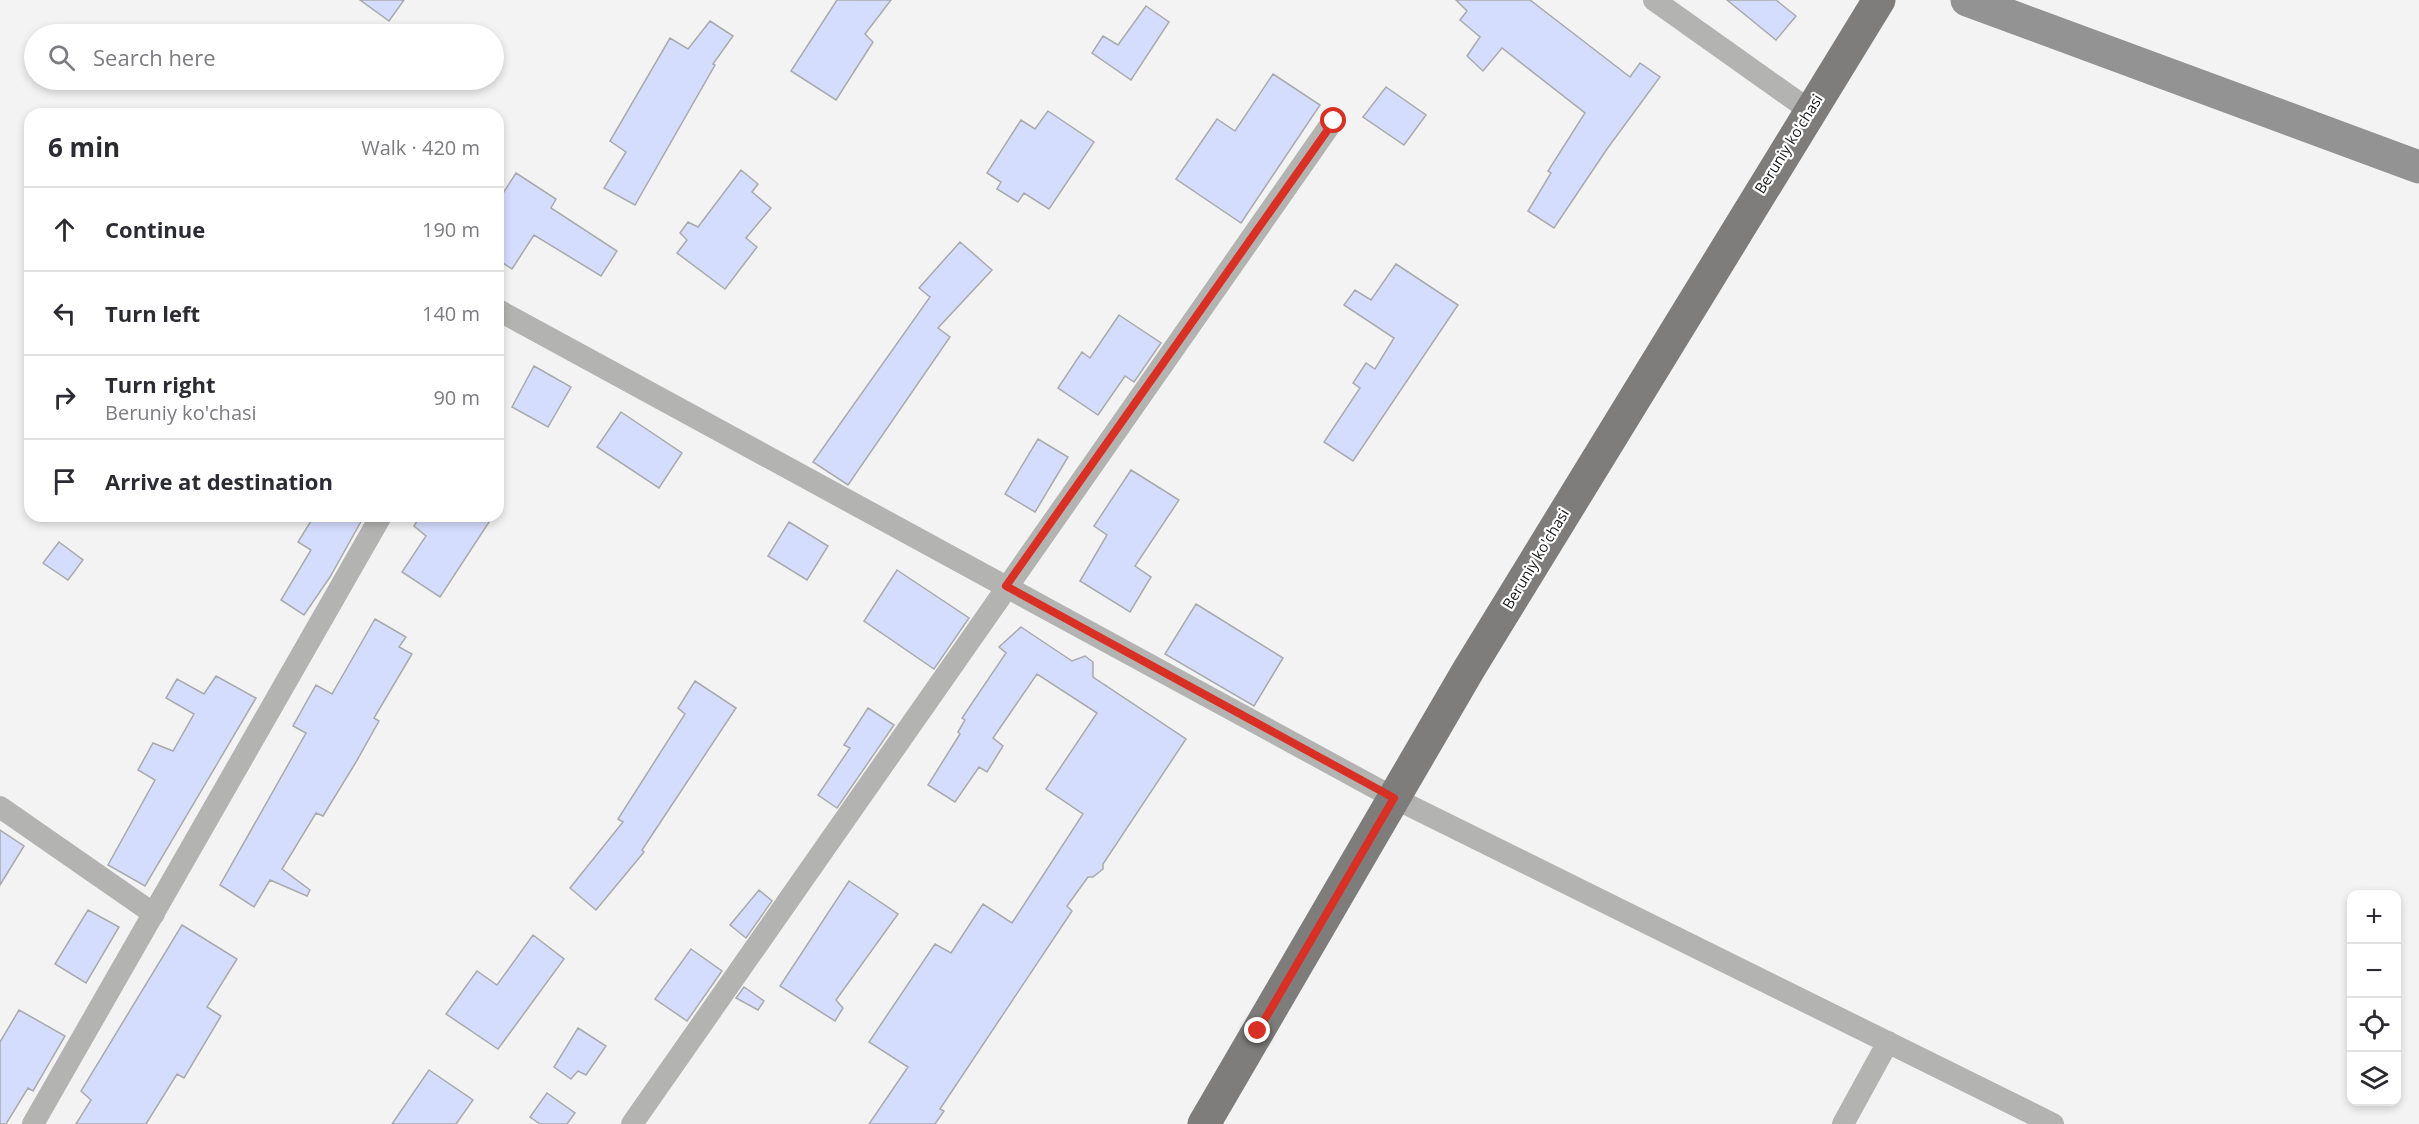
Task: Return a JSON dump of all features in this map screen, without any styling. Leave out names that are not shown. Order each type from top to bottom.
[{"type":"main road","name":"Beruniy ko'chasi","points":[[1204,1124],[1475,658],[1809,110],[1879,0]]},
{"type":"street","points":[[1654,0],[1809,110]]},
{"type":"street","points":[[1967,0],[2419,167]]},
{"type":"street","points":[[633,1124],[1006,586],[1334,121]]},
{"type":"street","points":[[504,313],[1394,798],[2053,1124]]},
{"type":"street","points":[[33,1124],[378,522]]},
{"type":"street","points":[[0,807],[153,914]]},
{"type":"street","points":[[1843,1124],[1888,1042]]},
{"type":"building","points":[[360,0],[404,0],[389,21]]},
{"type":"building","points":[[837,0],[891,0],[865,34],[873,42],[836,100],[791,71]]},
{"type":"building","points":[[1456,0],[1530,0],[1630,77],[1640,63],[1660,77],[1607,149],[1554,228],[1528,211],[1551,173],[1548,171],[1585,113],[1502,48],[1483,71],[1467,56],[1480,37],[1460,20],[1467,11]]},
{"type":"building","points":[[1727,0],[1776,0],[1796,16],[1776,40]]},
{"type":"building","points":[[1146,6],[1169,22],[1131,80],[1092,53],[1103,36],[1118,45]]},
{"type":"building","points":[[710,21],[733,36],[713,64],[715,65],[635,205],[604,188],[626,152],[610,141],[670,38],[688,49]]},
{"type":"building","points":[[1273,74],[1320,105],[1241,223],[1176,179],[1217,119],[1235,131]]},
{"type":"building","points":[[1386,87],[1426,115],[1404,145],[1363,117]]},
{"type":"building","points":[[1048,111],[1094,142],[1049,209],[1024,193],[1018,202],[997,189],[1001,182],[987,173],[1021,120],[1035,129]]},
{"type":"building","points":[[741,170],[758,184],[752,192],[771,208],[746,238],[757,247],[725,289],[677,253],[687,240],[680,233],[688,222],[698,227]]},
{"type":"building","points":[[516,173],[556,199],[551,208],[617,251],[601,276],[534,235],[512,269],[504,264],[504,192]]},
{"type":"building","points":[[960,242],[992,270],[938,328],[950,337],[848,485],[813,462],[930,297],[919,288]]},
{"type":"building","points":[[1396,264],[1458,305],[1353,461],[1324,442],[1360,388],[1353,383],[1366,363],[1375,369],[1394,338],[1344,305],[1355,290],[1371,300]]},
{"type":"building","points":[[1119,315],[1161,343],[1134,382],[1125,376],[1098,415],[1058,388],[1082,352],[1090,358]]},
{"type":"building","points":[[534,366],[571,387],[548,427],[512,407]]},
{"type":"building","points":[[621,412],[682,453],[659,488],[597,447]]},
{"type":"building","points":[[1038,439],[1068,457],[1035,512],[1005,494]]},
{"type":"building","points":[[1131,470],[1179,500],[1135,566],[1151,577],[1130,612],[1080,581],[1107,535],[1094,526]]},
{"type":"building","points":[[310,522],[361,522],[330,577],[304,615],[281,600],[311,550],[298,542]]},
{"type":"building","points":[[416,522],[489,522],[440,597],[402,572],[426,536],[414,526]]},
{"type":"building","points":[[789,522],[828,546],[807,580],[768,556]]},
{"type":"building","points":[[59,542],[83,560],[68,580],[43,563]]},
{"type":"building","points":[[897,570],[969,618],[934,669],[864,621]]},
{"type":"building","points":[[1196,604],[1283,658],[1254,706],[1165,654]]},
{"type":"building","points":[[375,619],[406,637],[399,647],[412,654],[374,718],[379,721],[356,762],[323,816],[316,813],[282,869],[310,890],[307,896],[270,880],[254,907],[220,885],[306,733],[293,726],[316,685],[332,694]]},
{"type":"building","points":[[1021,627],[1072,661],[1085,656],[1093,662],[1093,677],[1186,739],[1103,864],[1103,869],[1093,877],[1088,877],[1067,906],[1072,911],[940,1109],[944,1111],[935,1124],[869,1124],[908,1067],[869,1042],[935,944],[951,953],[983,904],[1012,923],[1083,814],[1046,789],[1097,713],[1037,674],[993,738],[1003,746],[987,772],[979,767],[955,802],[928,785],[960,734],[958,732],[965,720],[962,718],[1006,653],[999,647]]},
{"type":"building","points":[[216,676],[256,698],[145,886],[108,865],[155,780],[138,770],[153,743],[173,751],[194,714],[166,698],[177,679],[204,694]]},
{"type":"building","points":[[695,681],[736,708],[642,850],[644,852],[596,910],[570,888],[623,822],[618,819],[685,714],[678,708]]},
{"type":"building","points":[[868,708],[894,725],[837,808],[818,795],[850,748],[844,745]]},
{"type":"building","points":[[0,830],[24,846],[0,885]]},
{"type":"building","points":[[849,881],[898,914],[836,1000],[843,1008],[835,1021],[780,986]]},
{"type":"building","points":[[759,890],[772,901],[746,938],[730,925]]},
{"type":"building","points":[[88,910],[119,927],[86,983],[55,964]]},
{"type":"building","points":[[182,925],[237,959],[207,1007],[221,1016],[184,1078],[177,1074],[146,1124],[76,1124],[91,1100],[81,1091]]},
{"type":"building","points":[[533,935],[564,959],[498,1049],[446,1014],[477,971],[497,985]]},
{"type":"building","points":[[691,949],[722,971],[687,1021],[655,999]]},
{"type":"building","points":[[744,987],[764,1001],[758,1010],[736,998]]},
{"type":"building","points":[[19,1010],[65,1036],[33,1091],[28,1088],[6,1124],[0,1124],[0,1042]]},
{"type":"building","points":[[578,1028],[606,1046],[586,1075],[578,1071],[571,1079],[554,1067]]},
{"type":"building","points":[[429,1070],[473,1100],[456,1124],[392,1124]]},
{"type":"building","points":[[547,1093],[575,1113],[567,1124],[540,1124],[530,1117]]},
{"type":"route","points":[[1258,1031],[1394,798],[1006,586],[1334,121]]}]
